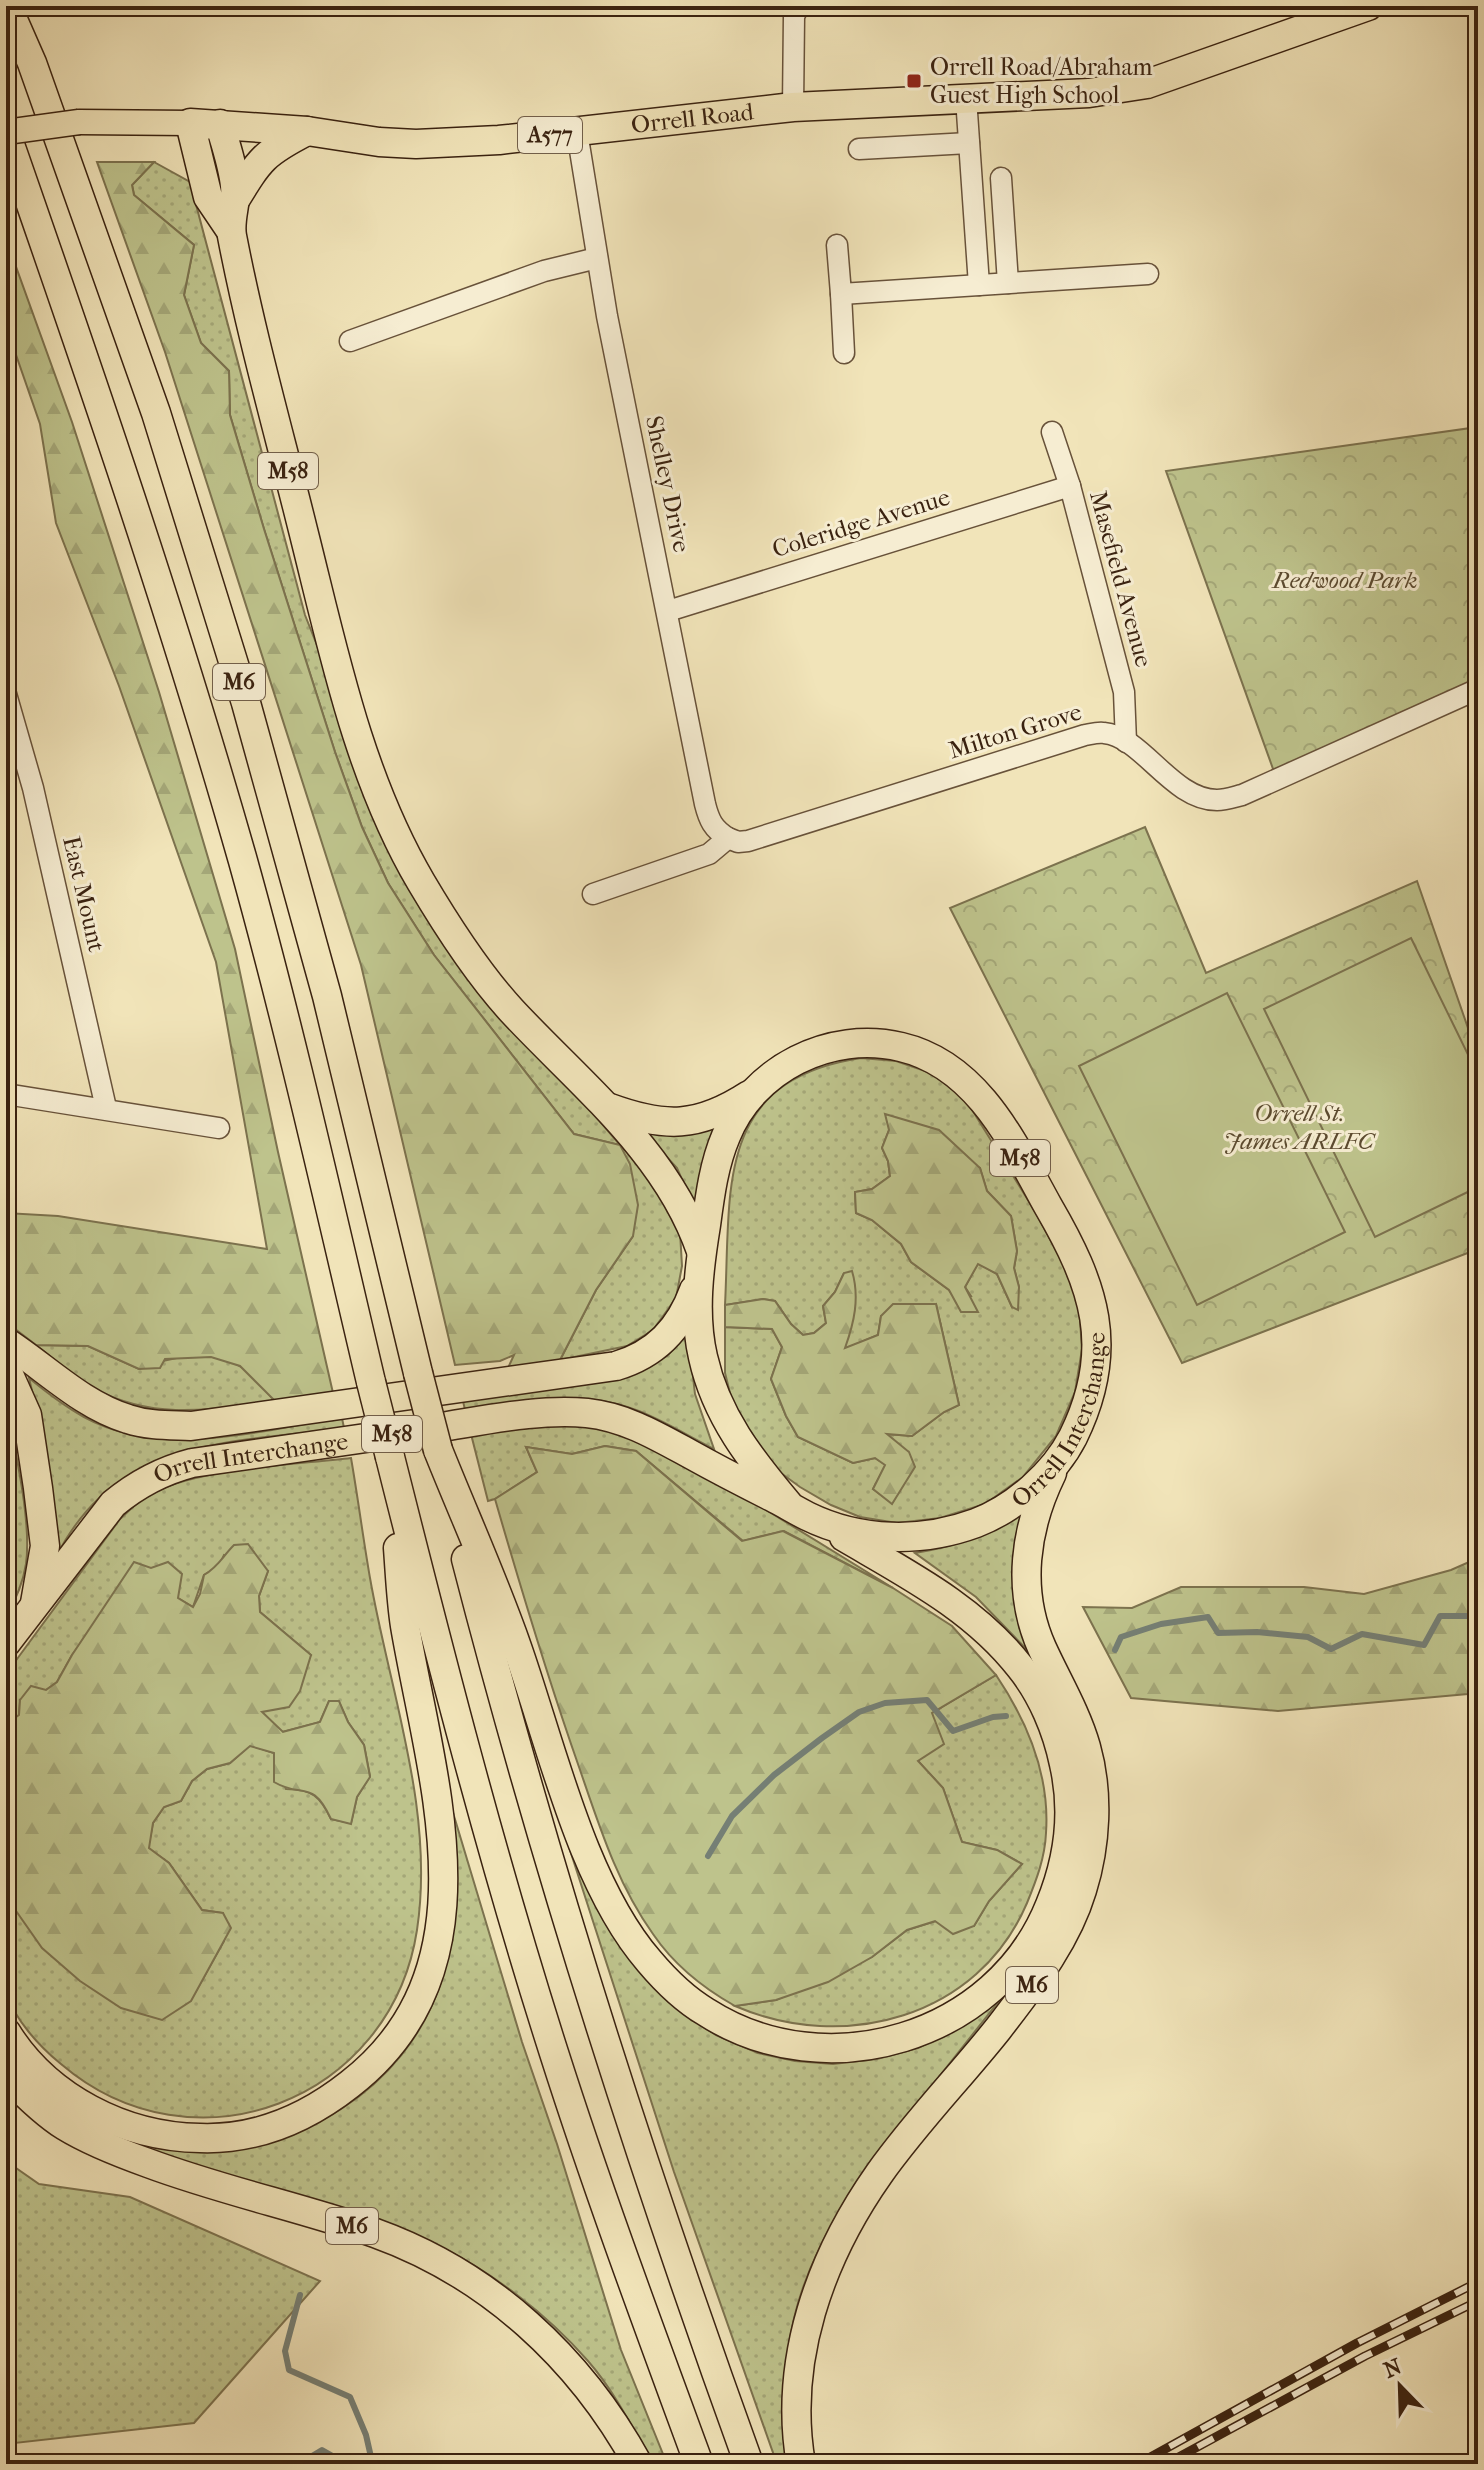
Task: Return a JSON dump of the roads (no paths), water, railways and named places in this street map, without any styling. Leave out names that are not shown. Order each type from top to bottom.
[{"type":"highway","name":"M6","points":[[7,6],[32,63],[156,413],[246,703],[327,996],[418,1373],[507,1719],[604,2045],[682,2280],[749,2464]]},
{"type":"highway","name":"Orrell Road","points":[[190,123],[307,131],[416,144],[499,140],[793,107],[1089,93],[1147,84],[1368,6]]},
{"type":"highway","name":"M58","points":[[190,123],[208,197],[231,231]]},
{"type":"highway","name":"M58","points":[[220,124],[235,187],[231,231],[251,323],[342,681],[372,778],[393,829],[420,882],[459,942],[502,998],[610,1108],[673,1189],[692,1223],[700,1265]]},
{"type":"highway","name":"M58","points":[[235,200],[261,160],[307,131]]},
{"type":"highway","name":"M6","points":[[6,133],[109,427],[234,831],[283,1008],[371,1382],[455,1716],[554,2053],[699,2464]]},
{"type":"highway","name":"Orrell Interchange","points":[[6,1342],[106,1410],[152,1425],[191,1426],[616,1366],[652,1350],[673,1331],[687,1308],[700,1265],[718,1158],[733,1120],[751,1094],[793,1063],[820,1050],[851,1043],[884,1043],[921,1052],[937,1060],[964,1078],[987,1103],[1073,1249],[1092,1300],[1096,1347],[1090,1390],[1080,1422],[1056,1465],[1006,1507],[957,1530],[928,1536],[888,1538],[851,1531],[800,1512],[651,1433],[618,1419],[565,1412],[485,1421],[192,1463],[161,1472],[113,1504],[6,1643]]},
{"type":"highway","name":"M58","points":[[610,1108],[642,1120],[664,1123],[689,1121],[727,1108],[751,1094]]},
{"type":"highway","name":"Orrell Interchange","points":[[700,1265],[700,1343],[716,1399],[752,1461],[800,1512]]},
{"type":"highway","name":"Orrell Interchange","points":[[6,1368],[27,1415],[38,1488],[45,1546],[35,1604]]},
{"type":"highway","name":"M6","points":[[438,1450],[516,1643],[582,1838],[625,1929],[647,1960],[673,1987],[704,2012],[732,2026],[791,2046],[826,2049],[858,2047],[890,2042],[926,2031],[984,1995],[1007,1974],[1045,1920],[1059,1884],[1068,1849],[1071,1817],[1069,1786],[1062,1751],[1036,1691],[1020,1667],[987,1632],[948,1598],[800,1512]]},
{"type":"highway","name":"M6","points":[[6,2032],[43,2076],[84,2106],[132,2128],[211,2139],[264,2131],[313,2110],[357,2079],[385,2050],[409,2018],[421,1994],[439,1940],[445,1883],[441,1815],[405,1625],[390,1457]]},
{"type":"highway","name":"M6","points":[[801,2464],[796,2397],[800,2358],[818,2285],[836,2246],[879,2173],[1042,1971],[1070,1923],[1090,1862],[1094,1808],[1093,1779],[1087,1749],[1075,1714],[1033,1625],[1027,1590],[1029,1535],[1056,1465]]},
{"type":"highway","name":"M6","points":[[6,2074],[44,2110],[98,2144],[193,2180],[375,2233],[436,2260],[465,2277],[526,2321],[553,2347],[596,2398],[638,2464]]},
{"type":"main road","name":"Orrell Road","points":[[6,133],[79,122],[190,123]]},
{"type":"street","points":[[793,107],[794,16],[799,6]]},
{"type":"street","points":[[966,98],[979,285]]},
{"type":"street","name":"Shelley Drive","points":[[577,132],[597,258],[709,819],[716,831],[728,838]]},
{"type":"street","points":[[859,149],[969,143]]},
{"type":"street","points":[[1001,178],[1008,283]]},
{"type":"street","points":[[837,245],[844,353]]},
{"type":"street","points":[[350,341],[544,271],[597,258]]},
{"type":"street","points":[[841,294],[1148,274]]},
{"type":"street","name":"Masefield Avenue","points":[[1052,432],[1070,486],[1124,692],[1126,742]]},
{"type":"street","name":"Coleridge Avenue","points":[[668,611],[1070,486]]},
{"type":"street","name":"Milton Grove","points":[[593,894],[709,854],[728,838],[738,842],[748,841],[1085,735],[1103,732],[1126,742],[1170,780],[1196,795],[1217,800],[1254,790],[1478,689]]},
{"type":"street","name":"East Mount","points":[[6,694],[33,788],[106,1108]]},
{"type":"street","points":[[6,1094],[219,1128]]},
{"type":"waterway","points":[[1115,1650],[1121,1637],[1161,1624],[1208,1617],[1218,1633],[1257,1632],[1308,1637],[1331,1649],[1362,1634],[1424,1645],[1440,1616],[1478,1616]]},
{"type":"waterway","points":[[708,1856],[732,1816],[774,1775],[859,1712],[885,1703],[927,1700],[953,1731],[993,1717],[1006,1716]]},
{"type":"waterway","points":[[300,2295],[285,2351],[289,2370],[350,2397],[366,2435],[371,2457],[345,2463],[322,2450],[312,2456],[313,2464]]},
{"type":"railway","points":[[1138,2464],[1357,2343],[1478,2282]]},
{"type":"railway","points":[[1166,2464],[1365,2356],[1478,2301]]},
{"type":"place","name":"Orrell Road/Abraham Guest High School","points":[[914,81]]},
{"type":"park label","name":"Redwood Park","points":[[1345,580]]},
{"type":"park label","name":"Orrell St. James ARLFC","points":[[1299,1127]]}]
